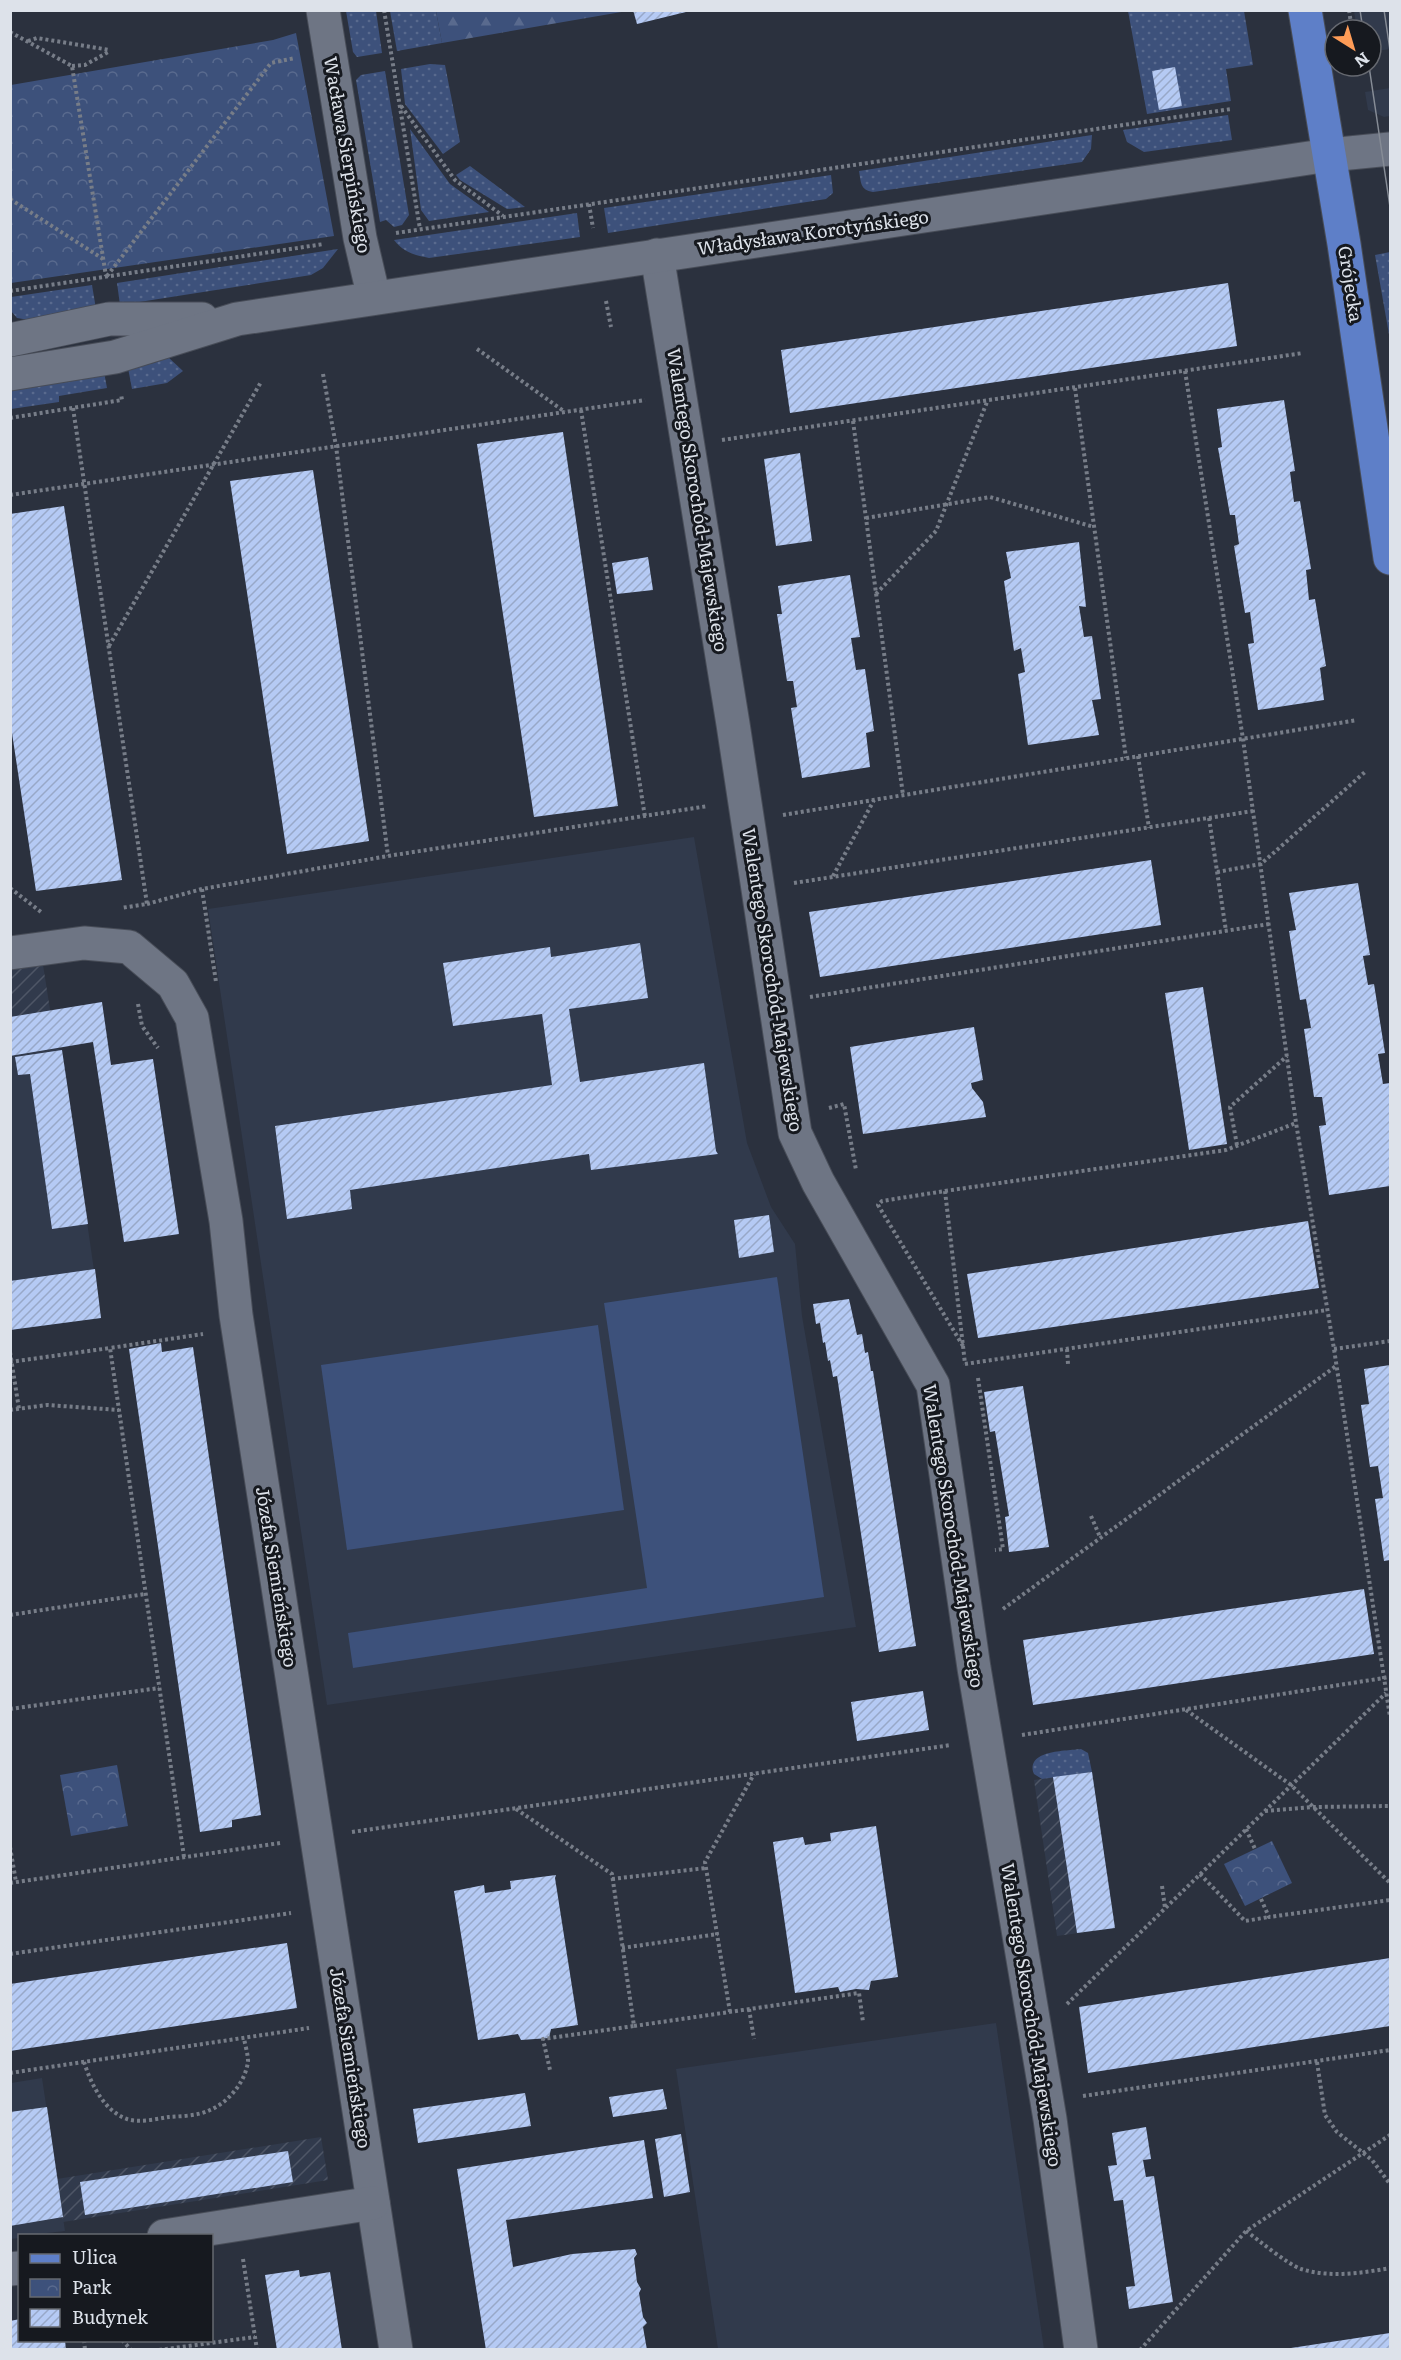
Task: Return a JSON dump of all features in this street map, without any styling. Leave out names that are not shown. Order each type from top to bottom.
[{"type":"main road","name":"Grójecka","points":[[1305,10],[1390,558]]},
{"type":"street","name":"Wacława Sierpińskiego","points":[[323,10],[360,238],[374,298]]},
{"type":"street","name":"Władysława Korotyńskiego","points":[[10,340],[109,320],[237,319],[1329,155],[1390,149]]},
{"type":"street","name":"Walentego Skorochód-Majewskiego","points":[[657,255],[795,1133],[818,1182],[933,1385],[974,1668],[1050,2119],[1081,2349]]},
{"type":"street","name":"Władysława Korotyńskiego","points":[[10,374],[115,357],[237,319]]},
{"type":"street","name":"Józefa Siemieńskiego","points":[[10,953],[84,943],[129,947],[173,984],[192,1018],[226,1221],[237,1315],[396,2349]]},
{"type":"street","points":[[171,2234],[373,2203]]},
{"type":"path","points":[[384,10],[420,229]]},
{"type":"path","points":[[10,32],[72,66],[85,65],[110,50],[37,38],[28,41]]},
{"type":"path","points":[[106,276],[271,63],[298,58]]},
{"type":"path","points":[[72,66],[104,260],[106,276],[104,286]]},
{"type":"path","points":[[399,104],[455,180],[504,216]]},
{"type":"path","points":[[386,234],[1231,109]]},
{"type":"path","points":[[10,200],[104,260]]},
{"type":"path","points":[[589,204],[595,235]]},
{"type":"path","points":[[10,291],[326,243]]},
{"type":"path","points":[[604,293],[610,327]]},
{"type":"path","points":[[477,349],[566,412]]},
{"type":"path","points":[[688,445],[1303,353]]},
{"type":"path","points":[[1185,371],[1243,739],[1296,1123],[1328,1310],[1390,1717]]},
{"type":"path","points":[[323,374],[336,447],[388,856]]},
{"type":"path","points":[[109,646],[261,382]]},
{"type":"path","points":[[1075,388],[1126,758]]},
{"type":"path","points":[[10,495],[652,399]]},
{"type":"path","points":[[10,418],[122,400]]},
{"type":"path","points":[[876,594],[936,531],[987,401]]},
{"type":"path","points":[[73,408],[147,904]]},
{"type":"path","points":[[581,410],[645,817]]},
{"type":"path","points":[[853,421],[903,795]]},
{"type":"path","points":[[866,518],[990,497],[1094,527]]},
{"type":"path","points":[[747,821],[1357,720]]},
{"type":"path","points":[[1138,756],[1149,828]]},
{"type":"path","points":[[1217,872],[1261,864],[1365,772]]},
{"type":"path","points":[[832,876],[874,800]]},
{"type":"path","points":[[114,909],[147,904],[202,889],[388,856],[711,805],[712,816]]},
{"type":"path","points":[[758,889],[1253,811]]},
{"type":"path","points":[[1209,818],[1226,931]]},
{"type":"path","points":[[10,888],[49,918]]},
{"type":"path","points":[[806,986],[807,998],[1269,924]]},
{"type":"path","points":[[1237,1146],[1230,1107],[1288,1055]]},
{"type":"path","points":[[945,1191],[963,1346],[878,1205],[882,1201],[945,1191],[1226,1150],[1296,1123]]},
{"type":"path","points":[[965,1364],[1328,1310]]},
{"type":"path","points":[[11,1362],[211,1333]]},
{"type":"path","points":[[1334,1349],[1390,1341]]},
{"type":"path","points":[[110,1348],[184,1857]]},
{"type":"path","points":[[1067,1349],[1068,1364]]},
{"type":"path","points":[[10,1352],[19,1409]]},
{"type":"path","points":[[1003,1609],[1336,1366]]},
{"type":"path","points":[[10,1410],[47,1405],[119,1410]]},
{"type":"path","points":[[1091,1516],[1100,1537]]},
{"type":"path","points":[[10,1615],[146,1594]]},
{"type":"path","points":[[1022,1735],[1390,1677]]},
{"type":"path","points":[[10,1709],[159,1688]]},
{"type":"path","points":[[1062,2009],[1387,1692]]},
{"type":"path","points":[[1186,1710],[1291,1785],[1390,1883]]},
{"type":"path","points":[[10,1883],[962,1743]]},
{"type":"path","points":[[730,2012],[705,1862],[754,1773]]},
{"type":"path","points":[[1265,1811],[1314,1807],[1390,1806]]},
{"type":"path","points":[[516,1808],[612,1874],[634,2026]]},
{"type":"path","points":[[1246,1829],[1255,1849]]},
{"type":"path","points":[[10,1847],[16,1882]]},
{"type":"path","points":[[612,1879],[706,1868]]},
{"type":"path","points":[[1200,1874],[1245,1921],[1390,1900]]},
{"type":"path","points":[[1162,1886],[1165,1909]]},
{"type":"path","points":[[1261,1899],[1269,1917]]},
{"type":"path","points":[[10,1954],[294,1912]]},
{"type":"path","points":[[622,1948],[718,1934]]},
{"type":"path","points":[[550,2070],[543,2039],[859,1993],[863,2022]]},
{"type":"path","points":[[749,2009],[754,2039]]},
{"type":"path","points":[[10,2073],[313,2027]]},
{"type":"path","points":[[84,2062],[89,2079],[101,2097],[112,2110],[128,2119],[144,2120],[189,2115],[209,2111],[236,2090],[248,2059],[244,2038]]},
{"type":"path","points":[[1075,2097],[1390,2050]]},
{"type":"path","points":[[1317,2062],[1325,2115],[1337,2132],[1372,2160],[1390,2183]]},
{"type":"path","points":[[1140,2349],[1246,2232],[1390,2135]]},
{"type":"path","points":[[1246,2232],[1299,2268],[1327,2273],[1364,2273],[1390,2268]]},
{"type":"path","points":[[242,2250],[257,2349]]},
{"type":"path","points":[[159,2349],[255,2337]]},
{"type":"shaded area","points":[[1354,11],[1390,11],[1390,49],[1383,50],[1383,18],[1355,18]]},
{"type":"shaded area","points":[[1390,88],[1390,116],[1384,117],[1368,110],[1365,92]]},
{"type":"shaded area","points":[[694,837],[747,1143],[771,1207],[795,1244],[802,1316],[856,1627],[327,1705],[208,909]]},
{"type":"shaded area","points":[[43,965],[56,1048],[11,1056],[10,969]]},
{"type":"shaded area","points":[[56,1048],[62,1050],[101,1318],[11,1330],[10,1056]]},
{"type":"shaded area","points":[[1092,1772],[1115,1928],[1057,1936],[1034,1780]]},
{"type":"shaded area","points":[[996,2023],[1044,2349],[718,2349],[676,2069]]},
{"type":"shaded area","points":[[42,2078],[65,2231],[18,2234],[18,2238],[11,2239],[11,2083]]},
{"type":"shaded area","points":[[321,2137],[328,2180],[63,2222],[57,2179]]},
{"type":"green space","points":[[633,10],[442,43],[436,11]]},
{"type":"green space","points":[[346,11],[376,11],[382,53],[357,57],[353,52]]},
{"type":"green space","points":[[390,11],[436,11],[442,43],[397,51]]},
{"type":"green space","points":[[1128,11],[1244,11],[1253,65],[1226,69],[1231,101],[1147,114]]},
{"type":"green space","points":[[296,33],[334,236],[11,283],[11,85],[273,40]]},
{"type":"green space","points":[[430,64],[445,65],[460,142],[443,154],[405,104],[401,69]]},
{"type":"green space","points":[[385,71],[409,215],[402,225],[394,227],[386,220],[380,222],[356,80],[361,75]]},
{"type":"green space","points":[[1228,115],[1232,140],[1144,152],[1127,142],[1123,130]]},
{"type":"green space","points":[[410,129],[450,184],[489,212],[429,221],[421,210]]},
{"type":"green space","points":[[1092,135],[1091,149],[1082,162],[873,192],[863,187],[860,179],[859,171]]},
{"type":"green space","points":[[470,166],[525,207],[507,209],[460,180],[456,175]]},
{"type":"green space","points":[[831,175],[833,193],[826,199],[608,233],[604,208]]},
{"type":"green space","points":[[577,213],[580,237],[429,258],[409,252],[394,240]]},
{"type":"green space","points":[[338,249],[323,268],[311,275],[120,305],[117,283]]},
{"type":"green space","points":[[1390,252],[1390,340],[1375,255]]},
{"type":"green space","points":[[92,285],[96,309],[29,320],[17,318],[11,311],[11,297]]},
{"type":"green space","points":[[168,357],[183,371],[167,383],[132,389],[128,368],[154,363]]},
{"type":"green space","points":[[104,372],[107,388],[59,396],[59,402],[11,409],[11,386]]},
{"type":"green space","points":[[777,1277],[824,1597],[353,1668],[348,1633],[647,1588],[604,1303]]},
{"type":"green space","points":[[598,1325],[624,1510],[347,1550],[321,1365]]},
{"type":"green space","points":[[1081,1749],[1088,1753],[1092,1772],[1042,1779],[1034,1774],[1035,1760],[1041,1756],[1057,1751]]},
{"type":"green space","points":[[117,1765],[128,1826],[71,1836],[60,1775]]},
{"type":"green space","points":[[1272,1841],[1292,1883],[1245,1906],[1224,1864]]},
{"type":"building","points":[[633,10],[690,10],[690,11],[637,24]]},
{"type":"building","points":[[1175,67],[1182,106],[1159,110],[1152,71]]},
{"type":"building","points":[[1228,283],[1237,346],[790,413],[781,350]]},
{"type":"building","points":[[1284,400],[1295,471],[1290,472],[1294,502],[1300,501],[1311,569],[1306,570],[1309,600],[1315,599],[1326,666],[1320,668],[1324,700],[1258,710],[1248,644],[1254,643],[1250,612],[1245,613],[1234,546],[1239,544],[1235,515],[1230,515],[1218,448],[1222,447],[1217,409]]},
{"type":"building","points":[[563,432],[618,806],[534,817],[477,444]]},
{"type":"building","points":[[800,453],[812,541],[776,546],[764,459]]},
{"type":"building","points":[[313,470],[369,841],[287,854],[230,481]]},
{"type":"building","points":[[64,506],[122,880],[36,891],[10,720],[10,514]]},
{"type":"building","points":[[1079,542],[1086,607],[1079,606],[1084,637],[1092,636],[1101,699],[1092,700],[1099,735],[1028,745],[1018,674],[1025,672],[1021,648],[1014,651],[1004,581],[1011,578],[1006,552]]},
{"type":"building","points":[[648,557],[653,590],[617,594],[612,563]]},
{"type":"building","points":[[850,575],[860,637],[851,638],[856,670],[865,669],[874,731],[866,733],[870,767],[802,778],[791,708],[797,707],[793,681],[787,681],[777,614],[782,614],[778,586]]},
{"type":"building","points":[[1151,860],[1161,925],[820,977],[809,912]]},
{"type":"building","points":[[1358,883],[1370,955],[1363,956],[1368,985],[1374,984],[1385,1053],[1378,1054],[1383,1084],[1390,1083],[1390,1186],[1329,1195],[1319,1126],[1326,1125],[1322,1097],[1314,1097],[1304,1029],[1311,1028],[1306,999],[1300,1000],[1289,931],[1296,930],[1289,893]]},
{"type":"building","points":[[640,943],[648,998],[569,1009],[580,1082],[704,1063],[718,1154],[591,1170],[589,1154],[350,1190],[352,1209],[287,1219],[275,1126],[552,1085],[542,1014],[453,1026],[443,963],[550,947],[551,957]]},
{"type":"building","points":[[1203,987],[1227,1144],[1189,1150],[1165,993]]},
{"type":"building","points":[[102,1002],[111,1065],[153,1059],[179,1234],[124,1242],[93,1042],[10,1056],[10,1017]]},
{"type":"building","points":[[974,1027],[983,1080],[971,1083],[972,1088],[983,1102],[986,1117],[863,1134],[850,1047]]},
{"type":"building","points":[[62,1050],[88,1224],[52,1229],[30,1074],[18,1075],[15,1057]]},
{"type":"building","points":[[769,1215],[774,1252],[739,1258],[734,1220]]},
{"type":"building","points":[[1308,1221],[1319,1288],[978,1338],[967,1274]]},
{"type":"building","points":[[95,1269],[101,1318],[10,1330],[10,1281]]},
{"type":"building","points":[[849,1299],[857,1335],[862,1334],[865,1353],[868,1352],[871,1371],[873,1371],[916,1646],[879,1652],[837,1376],[833,1377],[820,1323],[816,1324],[813,1304]]},
{"type":"building","points":[[161,1343],[162,1352],[193,1347],[261,1815],[232,1820],[232,1827],[200,1832],[129,1349]]},
{"type":"building","points":[[1390,1365],[1390,1560],[1384,1561],[1375,1499],[1383,1498],[1378,1466],[1370,1467],[1361,1405],[1369,1404],[1364,1369]]},
{"type":"building","points":[[1023,1386],[1049,1547],[1009,1552],[1005,1517],[1009,1516],[995,1431],[990,1432],[984,1392]]},
{"type":"building","points":[[1364,1589],[1374,1654],[1033,1705],[1023,1640]]},
{"type":"building","points":[[923,1691],[929,1730],[857,1741],[851,1702]]},
{"type":"building","points":[[1092,1772],[1115,1928],[1077,1933],[1053,1777]]},
{"type":"building","points":[[876,1826],[898,1977],[871,1981],[869,1990],[856,1989],[840,1992],[838,1987],[795,1993],[773,1842],[803,1837],[805,1845],[831,1841],[830,1833]]},
{"type":"building","points":[[556,1875],[578,2025],[551,2029],[549,2038],[521,2040],[518,2034],[478,2040],[454,1891],[484,1885],[485,1893],[511,1889],[510,1881]]},
{"type":"building","points":[[287,1943],[297,2008],[10,2051],[10,1984]]},
{"type":"building","points":[[1390,1958],[1390,2026],[1088,2073],[1079,2007]]},
{"type":"building","points":[[663,2089],[667,2109],[613,2117],[609,2097]]},
{"type":"building","points":[[525,2093],[531,2126],[418,2143],[413,2109]]},
{"type":"building","points":[[47,2107],[63,2217],[10,2226],[10,2112]]},
{"type":"building","points":[[1146,2127],[1151,2159],[1143,2160],[1146,2177],[1154,2176],[1173,2302],[1129,2309],[1126,2287],[1135,2286],[1123,2200],[1114,2201],[1108,2166],[1117,2165],[1112,2133]]},
{"type":"building","points":[[681,2134],[690,2192],[664,2197],[655,2139]]},
{"type":"building","points":[[644,2140],[653,2198],[506,2220],[513,2267],[572,2254],[635,2249],[637,2282],[641,2289],[639,2293],[643,2317],[647,2323],[643,2327],[647,2350],[486,2350],[457,2169]]},
{"type":"building","points":[[288,2151],[293,2182],[85,2215],[80,2182]]},
{"type":"building","points":[[299,2270],[300,2277],[330,2272],[342,2350],[277,2350],[265,2275]]},
{"type":"building","points":[[18,2319],[18,2342],[65,2342],[66,2350],[10,2350],[10,2321]]},
{"type":"building","points":[[1390,2333],[1390,2350],[1291,2350],[1291,2348]]},
{"type":"tram line","points":[[1360,10],[1361,18]]},
{"type":"tram line","points":[[1384,10],[1390,50]]},
{"type":"tram line","points":[[1371,78],[1390,207]]}]
